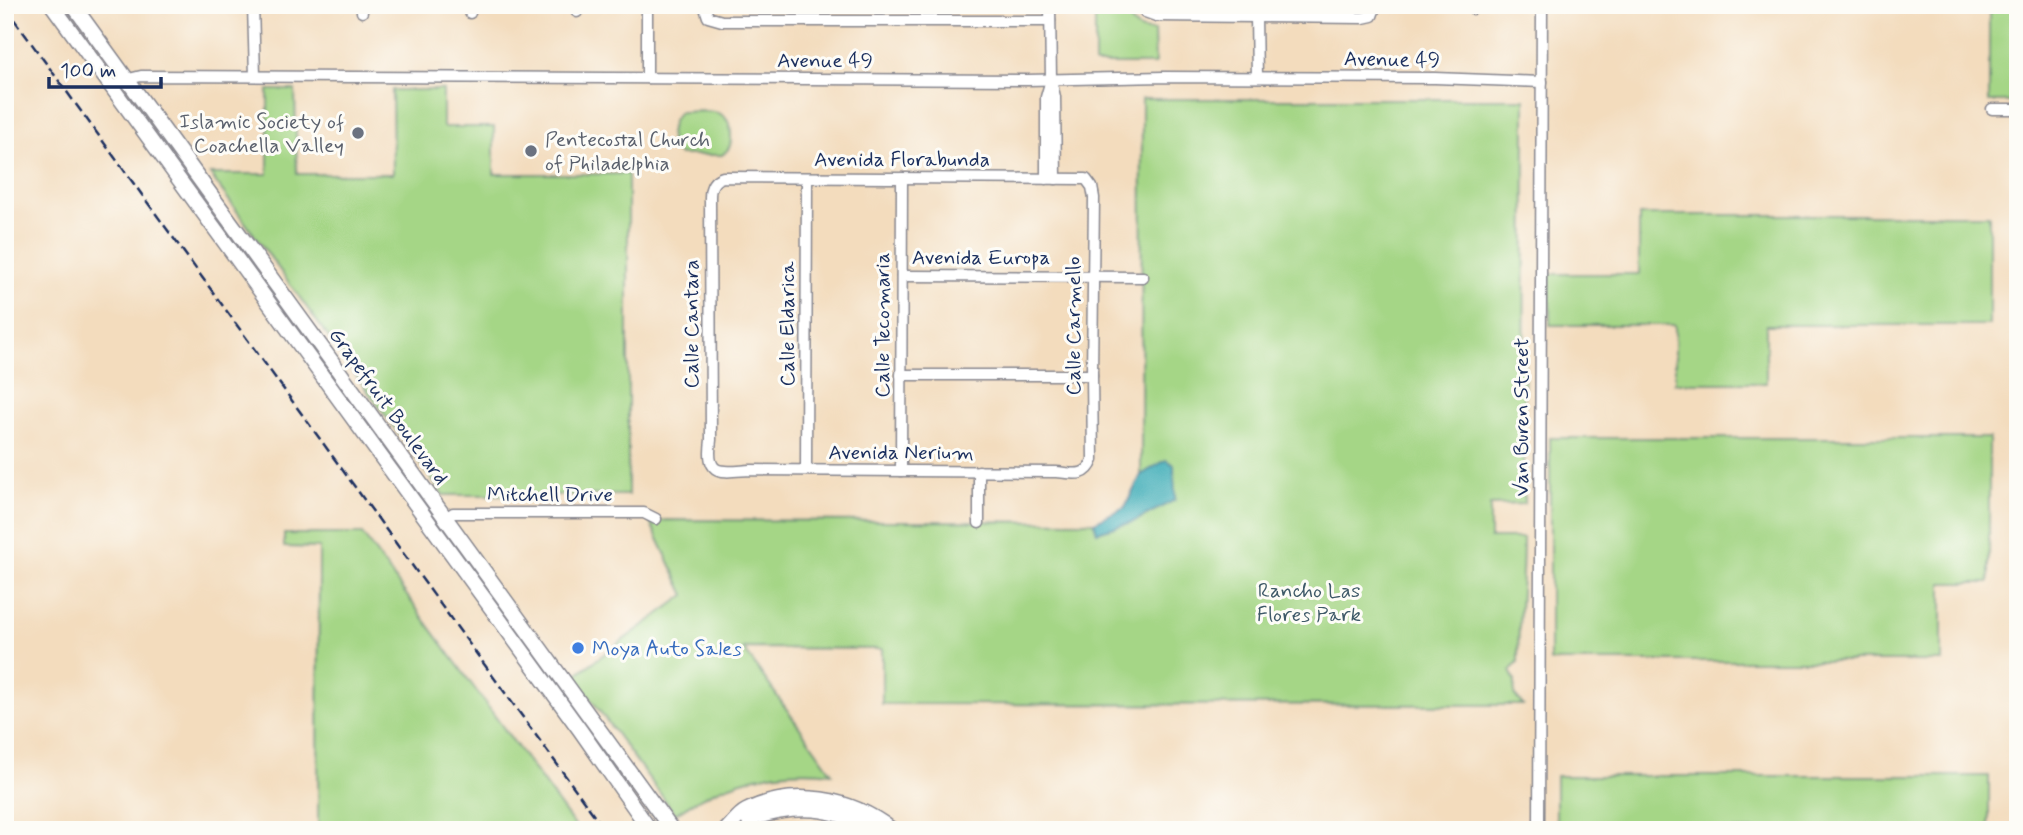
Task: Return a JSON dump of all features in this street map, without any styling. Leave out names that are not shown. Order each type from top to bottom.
[{"type":"main road","name":"Grapefruit Boulevard","points":[[52,5],[650,830]]},
{"type":"main road","name":"Grapefruit Boulevard","points":[[73,5],[672,830]]},
{"type":"main road","points":[[332,390],[354,409],[425,506],[433,514],[445,519]]},
{"type":"main road","points":[[730,827],[742,813],[764,804],[814,799],[851,807],[872,816],[892,830]]},
{"type":"main road","points":[[730,827],[783,810],[803,808],[840,813],[876,830]]},
{"type":"street","points":[[253,5],[255,76]]},
{"type":"street","points":[[647,5],[647,79]]},
{"type":"street","points":[[704,5],[708,17],[722,20],[1050,21]]},
{"type":"street","points":[[1050,5],[1051,80],[1055,97],[1051,179]]},
{"type":"street","name":"Van Buren Street","points":[[1539,830],[1542,5]]},
{"type":"street","points":[[1143,9],[1156,16],[1363,18],[1374,10]]},
{"type":"street","points":[[1256,17],[1257,77]]},
{"type":"street","name":"Avenue 49","points":[[111,88],[125,80],[141,76],[1051,80],[1257,77],[1435,78],[1542,82]]},
{"type":"street","points":[[1992,109],[2018,109]]},
{"type":"street","name":"Avenida Florabunda","points":[[714,182],[723,177],[1081,178],[1090,182]]},
{"type":"street","name":"Calle Eldarica","points":[[806,470],[807,178]]},
{"type":"street","name":"Calle Tecomaria","points":[[901,471],[902,178]]},
{"type":"street","name":"Calle Cantara","points":[[713,467],[709,457],[710,197],[714,182]]},
{"type":"street","name":"Calle Carmello","points":[[1089,469],[1093,454],[1091,375],[1094,198],[1090,182]]},
{"type":"street","name":"Avenida Europa","points":[[902,276],[1143,277]]},
{"type":"street","points":[[901,375],[1091,375]]},
{"type":"street","name":"Avenida Nerium","points":[[713,467],[722,472],[806,470],[1080,474],[1089,469]]},
{"type":"street","points":[[979,471],[979,523]]},
{"type":"street","name":"Mitchell Drive","points":[[445,519],[453,513],[645,513],[656,519]]},
{"type":"green space","points":[[1989,5],[2018,5],[2018,102],[1989,102]]},
{"type":"green space","points":[[1128,11],[1136,27],[1154,31],[1155,64],[1095,64],[1095,12]]},
{"type":"green space","points":[[268,90],[295,90],[297,174],[393,174],[392,90],[443,90],[443,127],[494,127],[494,174],[628,174],[628,495],[443,495],[210,174],[268,174]]},
{"type":"green space","name":"Rancho Las Flores Park","points":[[1142,99],[1525,99],[1524,504],[1490,505],[1490,538],[1523,538],[1518,662],[1510,671],[1515,681],[1514,695],[1523,705],[882,704],[882,649],[743,648],[832,773],[790,772],[750,778],[693,802],[675,814],[574,676],[685,595],[650,522],[1094,522],[1097,532],[1135,521],[1174,500],[1141,475]]},
{"type":"green space","points":[[706,111],[721,114],[730,126],[731,136],[727,151],[722,155],[680,155],[675,152],[670,134],[673,121],[680,112]]},
{"type":"green space","points":[[1639,215],[1989,215],[1989,325],[1766,325],[1766,383],[1675,383],[1675,325],[1550,325],[1550,274],[1639,274]]},
{"type":"green space","points":[[1550,438],[1989,438],[1989,583],[1942,583],[1942,661],[1550,661]]},
{"type":"green space","points":[[284,534],[362,534],[578,830],[467,830],[465,826],[459,830],[318,830],[319,548],[284,547]]},
{"type":"green space","points":[[1556,776],[1989,776],[1989,830],[1556,830]]},
{"type":"water","points":[[1166,460],[1174,465],[1175,500],[1135,521],[1097,532],[1094,522],[1125,507],[1141,475]]},
{"type":"railway","points":[[5,7],[605,830]]},
{"type":"place","name":"Islamic Society of Coachella Valley","points":[[358,133]]},
{"type":"place","name":"Pentecostal Church of Philadelphia","points":[[531,151]]},
{"type":"place","name":"Moya Auto Sales","points":[[578,648]]}]
